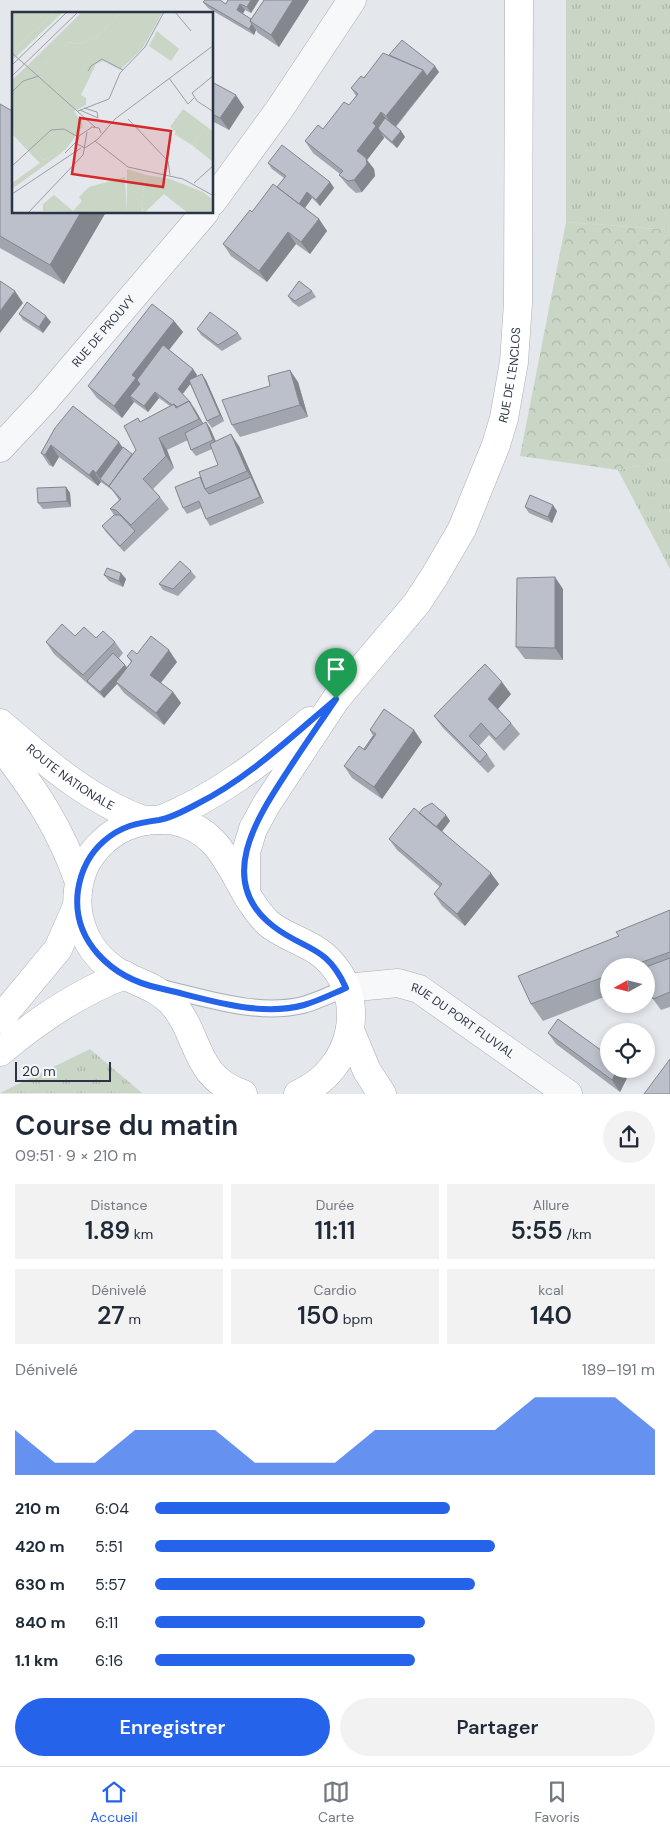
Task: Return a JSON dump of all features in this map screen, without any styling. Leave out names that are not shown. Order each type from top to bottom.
[{"type":"main road","name":"RUE DE L'ENCLOS","points":[[246,890],[246,852],[258,819],[336,699],[416,604],[434,577],[462,529],[473,505],[504,418],[514,362],[518,303],[519,0]]},
{"type":"main road","name":"RUE DE L'ENCLOS","points":[[0,1019],[58,949],[88,861],[102,842],[121,828],[153,820],[197,804],[221,790],[265,759],[336,699]]},
{"type":"main road","name":"ROUTE NATIONALE","points":[[0,723],[56,770],[93,797],[126,814],[190,826],[210,837],[225,854],[260,913],[274,927],[322,954],[338,972],[346,988],[351,1006],[350,1030]]},
{"type":"main road","name":"ROUTE NATIONALE","points":[[0,745],[46,807],[64,842],[78,894],[82,929],[93,950],[110,966],[125,975],[152,986],[166,997],[178,1011],[202,1061],[218,1080],[232,1091]]},
{"type":"main road","points":[[0,1052],[55,1010],[95,987],[125,975]]},
{"type":"main road","points":[[298,1094],[319,1082],[336,1064],[343,1054],[350,1030]]},
{"type":"main road","points":[[350,1030],[367,1071],[382,1094]]},
{"type":"street","points":[[214,199],[279,110],[352,0]]},
{"type":"street","name":"RUE DE PROUVY","points":[[0,448],[50,394],[203,214]]},
{"type":"street","name":"RUE DU PORT FLUVIAL","points":[[346,988],[398,983],[419,989],[568,1094]]},
{"type":"lane","points":[[152,986],[225,1002],[265,1008],[303,1005],[346,988]]},
{"type":"green space","points":[[566,0],[670,0],[670,230],[566,222]]},
{"type":"green space","points":[[566,222],[670,230],[670,459],[618,470],[520,456]]},
{"type":"green space","points":[[670,459],[670,569],[618,470]]},
{"type":"green space","points":[[90,1049],[142,1093],[0,1093]]},
{"type":"building","points":[[205,0],[220,0],[226,4],[228,0],[251,0],[247,7],[240,4],[237,10],[251,19],[252,24],[249,29],[203,2]]},
{"type":"building","points":[[264,0],[293,0],[271,35],[250,21]]},
{"type":"building","points":[[402,40],[435,66],[427,76],[423,70],[389,55]]},
{"type":"building","points":[[383,53],[423,70],[386,116],[381,112],[373,123],[376,126],[357,151],[366,158],[367,164],[354,180],[348,181],[339,175],[343,171],[305,141],[318,125],[323,129],[344,102],[349,105],[358,94],[351,88],[361,76],[364,78]]},
{"type":"building","points":[[214,83],[236,95],[220,118],[214,115]]},
{"type":"building","points":[[0,104],[12,111],[12,214],[80,214],[50,265],[0,236]]},
{"type":"building","points":[[385,118],[401,131],[392,142],[378,128]]},
{"type":"building","points":[[282,145],[330,182],[316,200],[307,192],[299,204],[277,187],[286,176],[268,163]]},
{"type":"building","points":[[273,184],[319,219],[301,242],[288,232],[259,271],[223,244],[250,210],[252,212]]},
{"type":"building","points":[[0,281],[15,291],[0,311]]},
{"type":"building","points":[[299,281],[312,291],[295,301],[288,296]]},
{"type":"building","points":[[27,302],[46,316],[39,327],[19,314]]},
{"type":"building","points":[[152,304],[174,321],[132,375],[136,378],[114,406],[88,386]]},
{"type":"building","points":[[210,312],[238,333],[218,345],[197,329]]},
{"type":"building","points":[[163,345],[193,369],[178,389],[191,403],[189,401],[177,407],[155,392],[144,406],[130,396],[140,384],[137,380]]},
{"type":"building","points":[[290,370],[300,405],[232,425],[222,400],[270,386],[268,376]]},
{"type":"building","points":[[202,374],[220,415],[207,421],[189,380]]},
{"type":"building","points":[[189,401],[199,419],[159,438],[166,456],[143,479],[160,497],[131,525],[116,510],[110,509],[121,499],[109,486],[136,450],[124,426],[138,418],[140,422],[174,404],[176,408]]},
{"type":"building","points":[[73,406],[119,442],[96,473],[93,470],[89,475],[51,445],[45,455],[41,453],[55,428]]},
{"type":"building","points":[[206,422],[213,440],[191,450],[185,433]]},
{"type":"building","points":[[231,434],[247,471],[205,489],[199,472],[218,465],[210,444]]},
{"type":"building","points":[[123,447],[132,454],[109,486],[100,479]]},
{"type":"building","points":[[200,477],[209,494],[251,477],[260,497],[206,519],[199,501],[183,508],[175,487]]},
{"type":"building","points":[[66,487],[67,501],[38,503],[37,488]]},
{"type":"building","points":[[530,495],[553,505],[548,517],[525,507]]},
{"type":"building","points":[[114,515],[120,515],[135,531],[120,546],[102,526]]},
{"type":"building","points":[[180,561],[191,571],[173,589],[159,584]]},
{"type":"building","points":[[107,568],[121,573],[119,581],[104,575]]},
{"type":"building","points":[[555,577],[555,648],[516,647],[517,578]]},
{"type":"building","points":[[62,624],[75,636],[84,627],[96,638],[103,631],[115,642],[83,675],[46,642]]},
{"type":"building","points":[[151,636],[169,650],[150,675],[173,692],[156,713],[116,682],[132,661],[127,656],[132,650],[137,654]]},
{"type":"building","points":[[113,653],[125,665],[100,692],[87,681]]},
{"type":"building","points":[[485,664],[502,682],[488,699],[511,723],[496,739],[481,723],[469,736],[487,754],[480,762],[434,716]]},
{"type":"building","points":[[384,709],[414,730],[374,787],[344,766],[359,746],[365,750],[376,734],[370,730]]},
{"type":"building","points":[[374,736],[365,750],[364,749]]},
{"type":"building","points":[[432,803],[446,815],[436,827],[419,813],[423,808]]},
{"type":"building","points":[[414,808],[491,873],[457,914],[434,894],[442,884],[389,839]]},
{"type":"building","points":[[670,910],[670,952],[653,958],[600,958],[600,978],[531,1004],[518,976],[619,936],[616,932]]},
{"type":"building","points":[[670,958],[670,992],[655,998],[655,964]]},
{"type":"building","points":[[558,1019],[600,1049],[600,1071],[548,1033]]},
{"type":"building","points":[[670,1059],[670,1094],[644,1094]]},
{"type":"route","points":[[336,699],[258,819],[246,852],[244,876],[246,890],[252,902],[267,922],[322,954],[338,972],[346,988],[303,1005],[265,1008],[225,1002],[152,986],[130,978],[110,966],[93,950],[87,940],[82,929],[77,906],[79,882],[94,851],[102,842],[121,828],[143,821],[160,820],[197,804],[221,790],[265,759],[336,699]]}]
